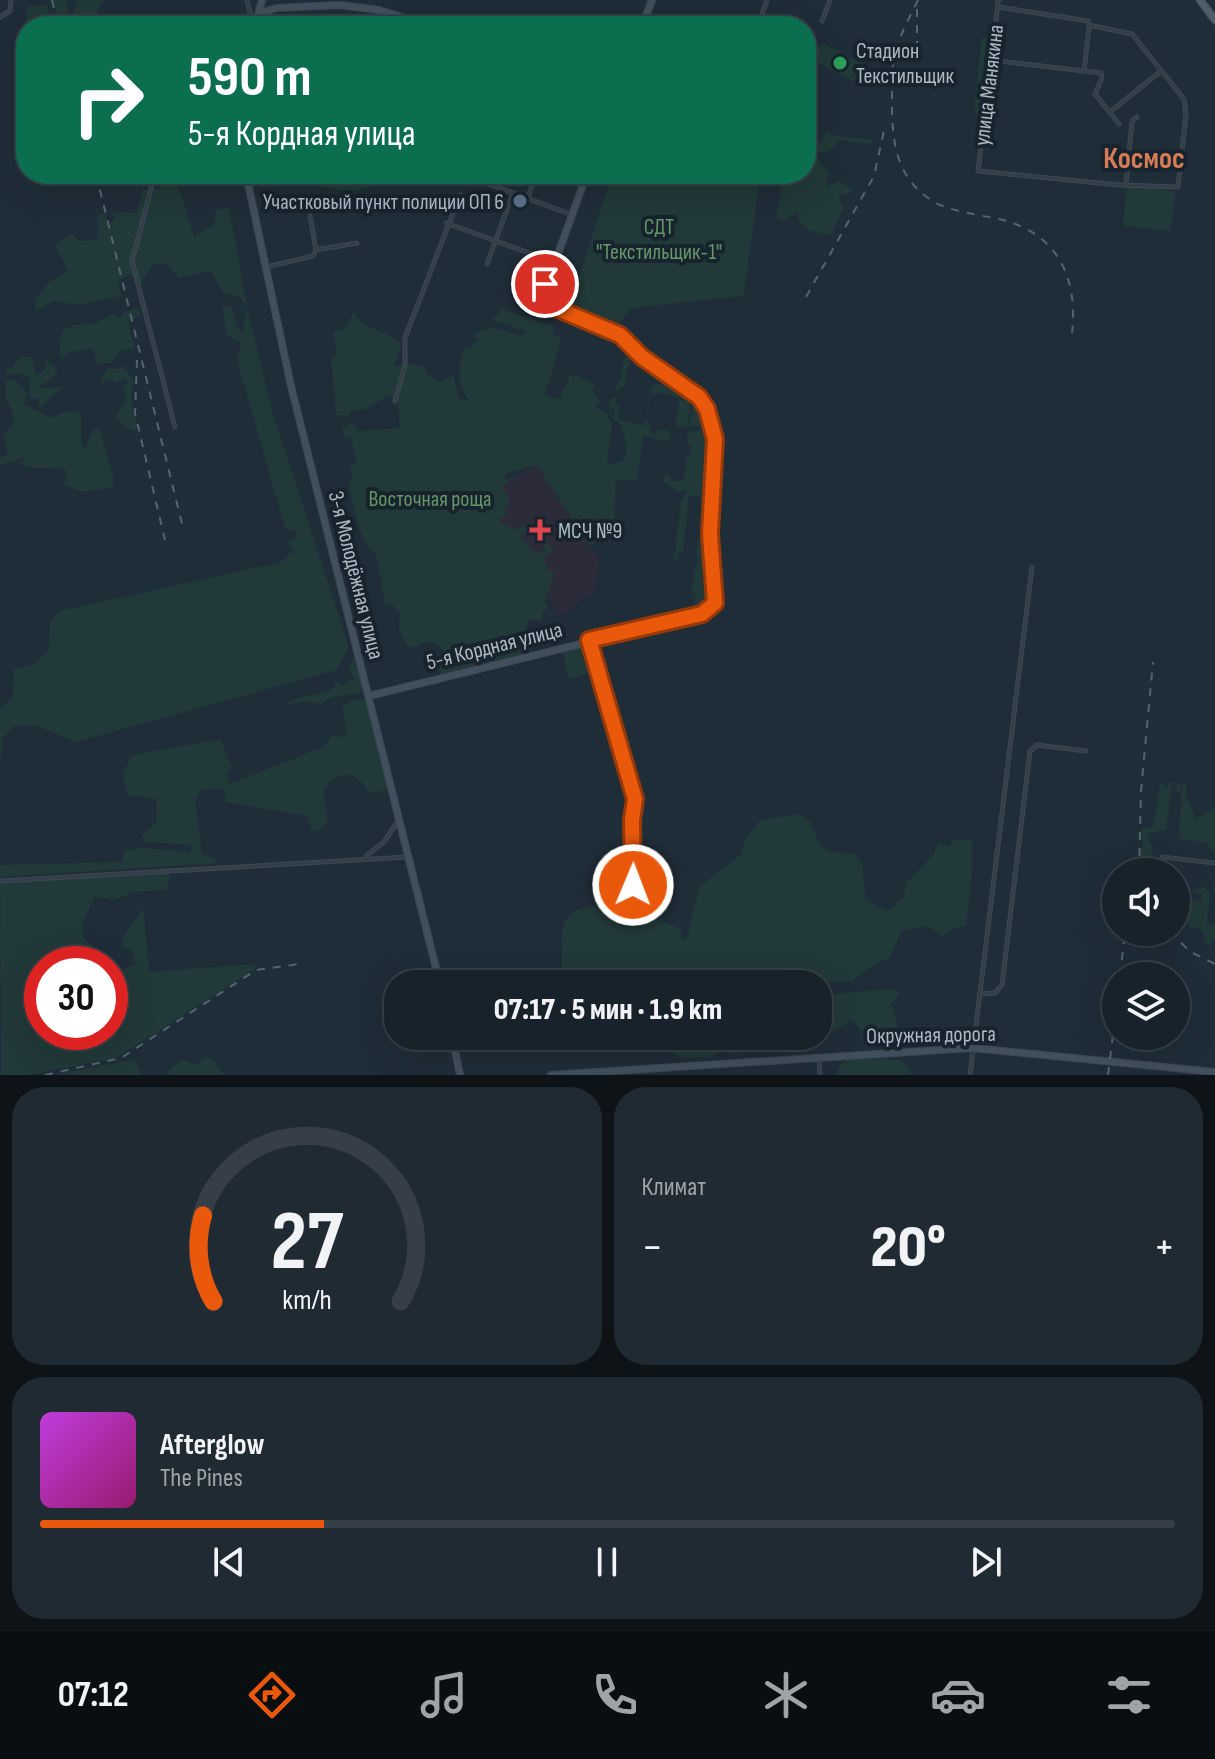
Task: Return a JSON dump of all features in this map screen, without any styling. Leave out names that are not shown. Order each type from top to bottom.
[{"type":"main road","points":[[264,0],[277,8]]},
{"type":"main road","points":[[1200,0],[1215,20]]},
{"type":"main road","points":[[261,16],[277,8],[361,6],[396,16]]},
{"type":"main road","name":"3-я Молодёжная улица","points":[[248,184],[291,386],[437,970]]},
{"type":"main road","name":"5-я Кордная улица","points":[[369,696],[702,614],[715,603],[710,534],[715,439],[707,409],[692,391],[642,357],[620,335],[545,302],[543,291],[583,184]]},
{"type":"main road","name":"Окружная дорога","points":[[551,1075],[972,1048],[1215,1072]]},
{"type":"main road","points":[[455,1050],[460,1075]]},
{"type":"street","points":[[0,17],[10,11],[11,0]]},
{"type":"street","points":[[822,21],[830,0]]},
{"type":"street","name":"улица Манякина","points":[[999,0],[978,171],[1126,183]]},
{"type":"street","points":[[998,7],[1088,21],[1084,71]]},
{"type":"street","points":[[1089,25],[1132,34],[1184,99],[1186,107],[1179,185],[1176,188],[1126,183],[1132,121],[1137,117]]},
{"type":"street","points":[[991,60],[1103,74],[1095,94],[1119,124]]},
{"type":"street","points":[[1110,112],[1161,71]]},
{"type":"street","points":[[152,184],[132,261],[175,427]]},
{"type":"street","points":[[488,184],[571,214]]},
{"type":"street","points":[[528,198],[533,184]]},
{"type":"street","points":[[487,264],[513,193]]},
{"type":"street","points":[[395,401],[405,366],[405,338],[460,195]]},
{"type":"street","points":[[310,216],[316,250]]},
{"type":"street","points":[[447,223],[554,262]]},
{"type":"street","points":[[266,267],[309,258],[316,250],[357,243]]},
{"type":"street","points":[[970,1075],[1032,567]]},
{"type":"street","points":[[589,640],[635,799],[632,820],[633,885]]},
{"type":"street","points":[[979,994],[995,993],[1002,985],[1030,751],[1037,745],[1086,751]]},
{"type":"street","points":[[362,858],[384,842],[399,818]]},
{"type":"street","points":[[0,881],[409,857]]},
{"type":"street","points":[[1162,857],[1215,863]]},
{"type":"street","points":[[818,1056],[820,1075]]},
{"type":"shaded area","name":"МСЧ №9","points":[[535,465],[599,559],[596,590],[560,616],[481,502]]},
{"type":"green space","points":[[53,0],[67,0],[69,16],[57,16]]},
{"type":"green space","points":[[77,0],[105,0],[97,10],[102,16],[73,16]]},
{"type":"green space","points":[[28,6],[47,6],[50,16],[27,16]]},
{"type":"green space","points":[[982,37],[990,39],[981,115],[974,111]]},
{"type":"green space","name":"Стадион Текстильщик","points":[[824,44],[865,65],[867,72],[864,80],[852,81],[816,63],[816,48]]},
{"type":"green space","points":[[829,131],[831,135],[872,140],[871,144],[840,140],[828,152],[816,152],[816,146]]},
{"type":"green space","points":[[816,152],[829,173],[824,188],[838,181],[855,190],[839,196],[844,207],[831,236],[805,228],[797,213],[781,221],[776,217],[782,189],[777,184],[816,184]]},
{"type":"green space","points":[[160,184],[177,184],[194,236],[214,225],[216,210],[229,207],[247,307],[240,297],[223,293],[211,271],[178,278],[166,263],[153,265],[139,286],[131,274],[118,280],[121,296],[77,305],[54,301],[36,311],[35,300],[49,282],[68,272],[55,244],[74,233],[77,241],[96,240],[99,230],[96,216],[105,213],[109,225],[115,218],[111,211],[137,213],[142,190],[162,189]]},
{"type":"green space","points":[[317,184],[373,184],[352,191]]},
{"type":"green space","name":"СДТ \"Текстильщик-1\"","points":[[609,184],[758,184],[744,296],[631,308],[616,327],[569,309]]},
{"type":"green space","points":[[1127,187],[1176,191],[1170,231],[1123,226]]},
{"type":"green space","points":[[232,306],[236,326],[243,332],[247,307],[273,414],[349,647],[337,670],[76,742],[35,725],[14,726],[3,738],[0,766],[0,709],[13,697],[14,669],[34,664],[49,650],[50,623],[59,611],[281,562],[290,553],[297,552],[290,548],[289,541],[297,537],[297,532],[285,528],[237,360],[242,342],[227,336],[222,308]]},
{"type":"green space","points":[[137,309],[141,314],[128,323],[135,348],[120,351],[111,363],[97,364],[92,348],[70,352],[61,360],[59,345],[63,330],[74,325],[96,323],[113,314],[121,318],[124,312]]},
{"type":"green space","name":"Восточная роща","points":[[502,309],[553,326],[553,333],[561,339],[545,395],[563,398],[561,394],[570,376],[578,376],[595,385],[592,391],[600,400],[595,408],[606,412],[612,426],[609,464],[624,459],[627,454],[619,422],[613,421],[615,409],[608,407],[611,398],[617,397],[615,403],[620,406],[618,419],[644,426],[652,385],[661,384],[663,380],[630,359],[624,387],[615,392],[617,382],[622,379],[621,370],[628,351],[686,391],[695,401],[707,426],[689,427],[694,402],[688,398],[685,401],[691,401],[687,428],[675,426],[679,400],[685,400],[665,393],[651,394],[646,420],[652,424],[650,431],[654,435],[657,431],[667,430],[671,435],[667,441],[643,436],[637,480],[616,480],[614,528],[608,528],[591,547],[536,465],[505,474],[506,480],[522,473],[501,488],[508,495],[509,504],[504,509],[506,518],[500,517],[500,522],[516,530],[524,525],[534,529],[520,536],[535,553],[546,550],[543,544],[549,543],[554,551],[544,558],[547,569],[555,573],[545,601],[549,607],[542,613],[542,621],[528,619],[525,636],[533,652],[441,674],[438,668],[448,665],[444,651],[432,642],[420,643],[418,648],[407,646],[399,629],[400,615],[392,604],[385,605],[376,554],[369,549],[359,529],[363,527],[358,525],[348,483],[353,479],[350,465],[357,463],[351,438],[344,436],[342,428],[353,423],[357,431],[400,428],[398,400],[388,396],[366,409],[351,412],[349,416],[336,415],[331,357],[337,356],[333,332],[344,329],[354,312],[364,324],[390,336],[401,346],[394,365],[405,362],[424,367],[429,376],[442,382],[453,375],[459,398],[469,401],[462,388],[460,368],[464,347],[472,348],[471,343],[479,341],[473,334],[493,327],[522,337],[527,331],[492,320]]},
{"type":"green space","points":[[21,356],[32,357],[36,374],[45,369],[46,361],[58,369],[55,376],[38,388],[62,387],[40,409],[38,399],[30,398],[29,377],[5,375],[7,367],[12,369]]},
{"type":"green space","points":[[122,365],[134,380],[131,398],[138,428],[135,431],[115,417],[126,399],[122,387],[127,383],[125,378],[117,383],[106,380],[101,386],[101,379],[108,368],[119,369]]},
{"type":"green space","points":[[15,379],[27,394],[24,405],[53,418],[67,412],[81,414],[84,450],[94,429],[100,429],[114,480],[113,487],[82,492],[64,485],[67,471],[21,465],[25,457],[0,466],[0,458],[8,455],[3,435],[13,425],[12,410],[6,400],[6,381]]},
{"type":"green space","points":[[708,430],[710,458],[702,582],[706,585],[711,576],[713,594],[709,604],[694,608],[696,594],[691,593],[695,566],[699,564],[696,553],[698,538],[704,535],[700,518],[702,497],[689,496],[683,552],[679,553],[677,560],[674,559],[681,501],[687,491],[683,489],[679,492],[664,483],[665,474],[670,475],[671,481],[683,481],[687,464],[684,457],[689,457],[692,448],[687,443],[688,432]]},
{"type":"green space","points":[[589,644],[592,660],[586,674],[571,679],[567,675],[563,651]]},
{"type":"green space","points":[[354,659],[362,682],[360,693],[332,697],[321,704],[307,701],[285,705],[335,687],[335,679],[342,687],[349,679],[355,680],[349,668]]},
{"type":"green space","points":[[365,699],[388,790],[368,793],[359,779],[353,776],[334,779],[323,791],[328,821],[318,831],[312,831],[307,816],[226,802],[224,789],[201,789],[195,801],[202,854],[216,859],[216,863],[0,877],[0,865],[123,862],[123,851],[142,848],[190,852],[191,845],[145,842],[142,834],[157,822],[156,799],[127,795],[123,773],[132,755],[221,739],[232,768],[226,772],[230,784],[323,747],[332,735],[339,738],[347,733],[342,708],[351,700]]},
{"type":"green space","points":[[1170,782],[1180,784],[1177,793],[1177,785],[1172,784],[1166,830],[1149,833],[1152,858],[1139,858],[1138,853],[1143,849],[1141,828],[1153,827],[1160,783],[1167,787]]},
{"type":"green space","points":[[1182,783],[1186,784],[1186,796],[1200,829],[1196,819],[1215,807],[1215,849],[1212,851],[1206,842],[1177,839],[1185,831],[1179,835]]},
{"type":"green space","points":[[799,814],[810,821],[821,847],[830,852],[854,853],[862,864],[866,900],[887,911],[903,898],[907,882],[934,854],[938,843],[948,847],[955,840],[972,840],[966,926],[953,928],[942,937],[929,926],[902,930],[889,959],[878,962],[851,982],[832,982],[832,970],[562,970],[565,921],[573,912],[586,908],[602,907],[639,913],[681,930],[683,940],[687,939],[699,887],[740,855],[744,842],[760,820]]},
{"type":"green space","points":[[163,872],[170,875],[166,890],[134,892],[113,900],[95,896],[83,922],[83,938],[92,946],[24,946],[24,1050],[128,1050],[128,967],[136,965],[132,949],[122,946],[125,934],[143,907],[149,972],[255,964],[255,969],[116,1058],[29,1075],[1,1075],[0,882]]},
{"type":"green space","points":[[1203,886],[1210,894],[1207,925],[1215,924],[1215,940],[1209,945],[1205,943],[1203,932],[1190,927],[1190,902],[1201,899],[1202,895],[1192,891]]},
{"type":"green space","points":[[891,989],[900,993],[891,1005],[898,1025],[880,1035],[869,1035],[850,1020],[832,1031],[832,994]]},
{"type":"green space","points":[[637,1050],[721,1050],[712,1057],[680,1057],[671,1052]]},
{"type":"green space","points":[[206,1057],[225,1075],[169,1075],[169,1070],[182,1059],[195,1065]]},
{"type":"green space","points":[[850,1058],[900,1060],[908,1066],[911,1075],[836,1075],[841,1064]]},
{"type":"green space","points":[[135,1059],[142,1075],[52,1075],[127,1061]]},
{"type":"railway","points":[[52,0],[56,16]]},
{"type":"railway","points":[[918,0],[901,35],[893,62],[892,120],[900,162],[914,185],[938,204],[1022,227],[1051,248],[1068,277],[1072,295],[1072,333]]},
{"type":"railway","points":[[917,8],[917,49]]},
{"type":"railway","points":[[806,297],[874,176],[885,126]]},
{"type":"railway","points":[[98,184],[182,524]]},
{"type":"railway","points":[[137,360],[135,413],[165,540]]},
{"type":"railway","points":[[1139,858],[1141,791],[1153,662]]},
{"type":"railway","points":[[1122,962],[1123,946]]},
{"type":"railway","points":[[1184,946],[1215,964]]},
{"type":"railway","points":[[45,1075],[121,1058],[256,970],[299,964]]},
{"type":"railway","points":[[1108,1075],[1111,1050]]},
{"type":"place","name":"Стадион Текстильщик","points":[[840,63]]},
{"type":"place","name":"Участковый пункт полиции ОП 6","points":[[520,201]]},
{"type":"place","name":"МСЧ №9","points":[[540,530]]},
{"type":"district","name":"Космос","points":[[1144,158]]},
{"type":"route","points":[[545,284],[542,298],[545,302],[620,335],[650,364],[699,397],[707,409],[715,439],[710,534],[715,603],[702,614],[589,640],[635,799],[632,820],[633,885]]}]
